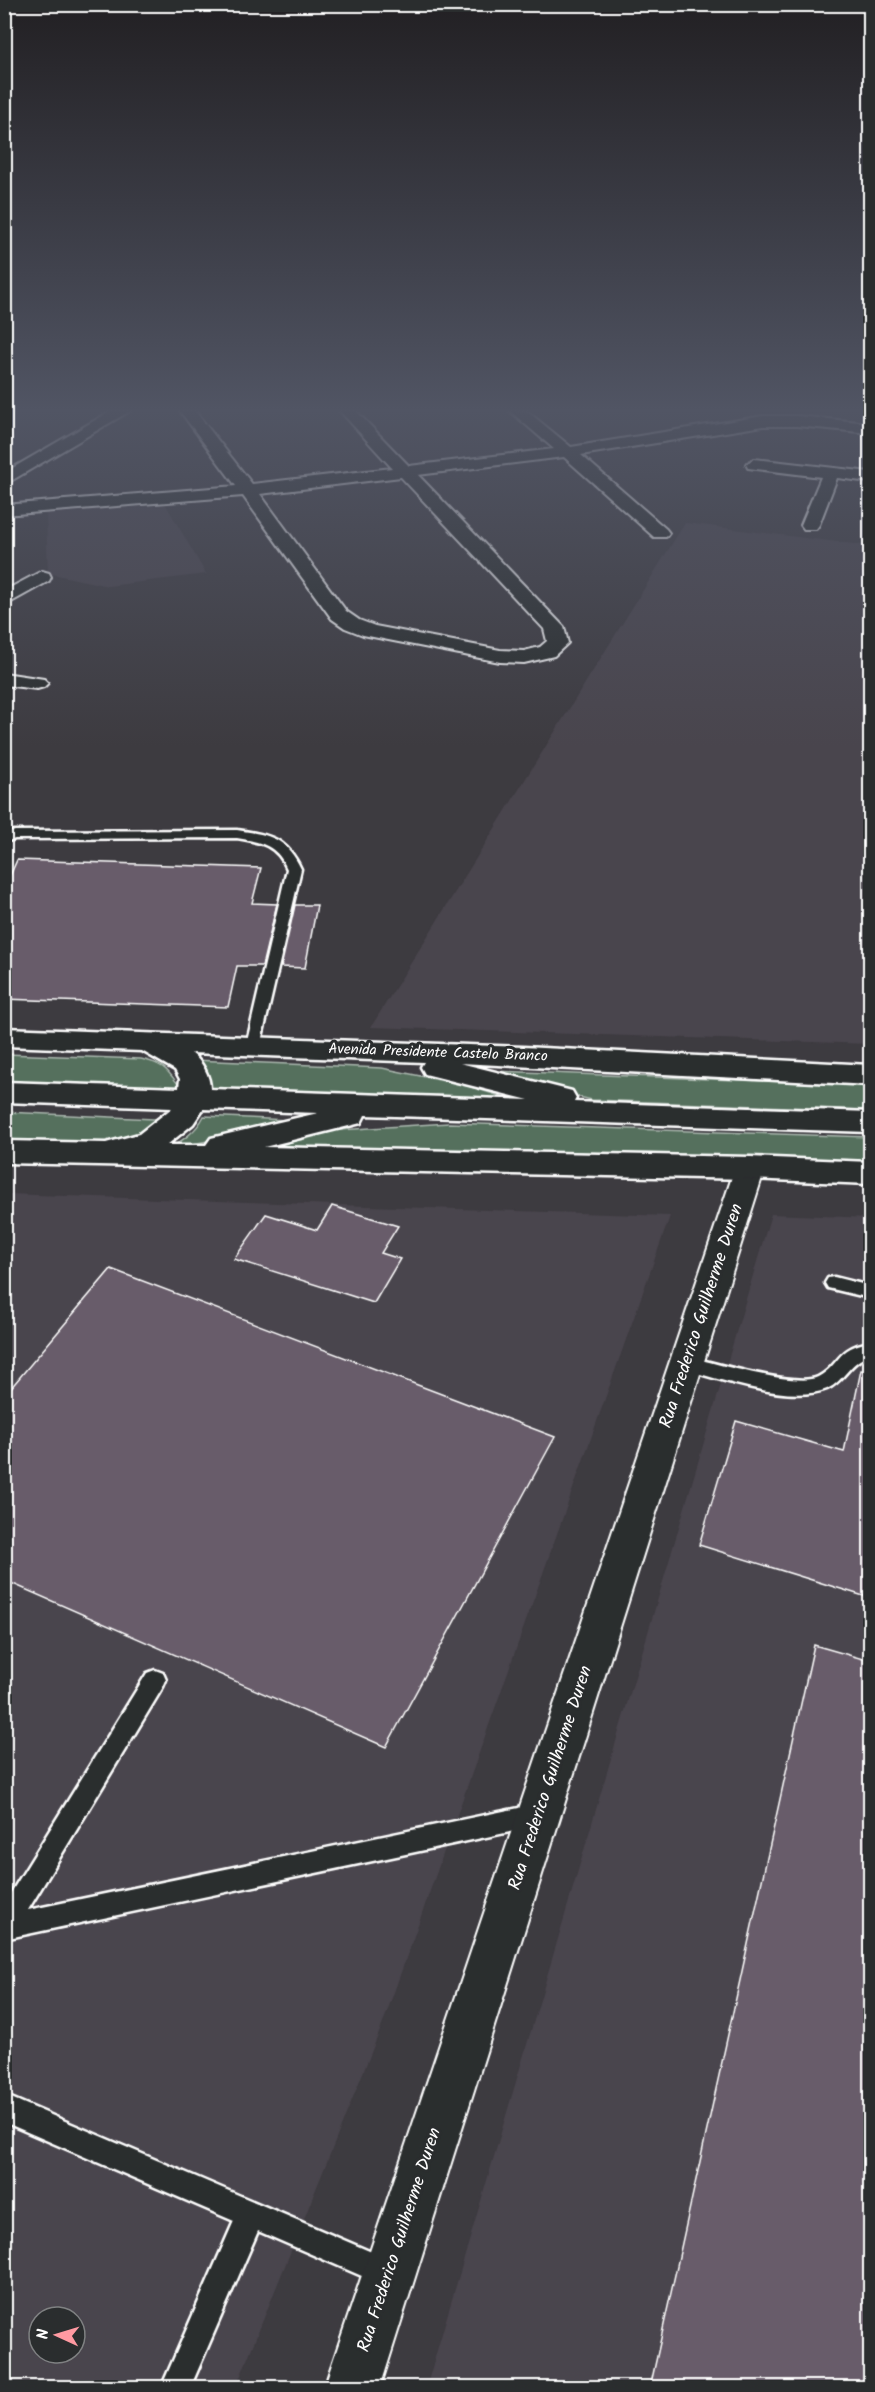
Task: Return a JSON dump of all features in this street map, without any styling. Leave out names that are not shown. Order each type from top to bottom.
[{"type":"main road","name":"Avenida Presidente Castelo Branco","points":[[4,1037],[365,1050],[870,1075]]},
{"type":"main road","points":[[97,1155],[149,1142],[183,1117],[194,1099],[195,1079],[186,1065],[174,1055],[149,1043]]},
{"type":"main road","points":[[365,1050],[627,1114]]},
{"type":"main road","points":[[4,1092],[870,1122]]},
{"type":"main road","points":[[176,1157],[390,1106]]},
{"type":"main road","points":[[4,1152],[750,1168],[870,1173]]},
{"type":"street","points":[[272,523],[339,615],[352,624],[370,631],[500,656],[524,657],[547,652],[558,643],[554,627],[453,523]]},
{"type":"street","points":[[649,523],[660,532]]},
{"type":"street","points":[[4,600],[42,577]]},
{"type":"street","points":[[4,679],[36,683]]},
{"type":"street","name":"Rua Frederico Guilherme Duren","points":[[352,2388],[750,1168]]},
{"type":"lane","points":[[4,838],[15,835],[237,834],[273,840],[287,852],[294,869],[253,1046]]},
{"type":"lane","points":[[834,1283],[870,1292]]},
{"type":"lane","points":[[686,1363],[769,1383],[809,1387],[822,1384],[850,1355],[870,1349]]},
{"type":"lane","points":[[4,1927],[155,1680]]},
{"type":"lane","points":[[4,1927],[538,1815]]},
{"type":"lane","points":[[4,2108],[389,2274]]},
{"type":"lane","points":[[175,2388],[251,2214]]},
{"type":"shaded area","points":[[46,523],[176,523],[206,574],[108,586],[48,573]]},
{"type":"shaded area","points":[[685,523],[870,546],[870,1044],[371,1027]]},
{"type":"shaded area","points":[[5,1194],[670,1216],[383,2023],[236,2387],[5,2388]]},
{"type":"shaded area","points":[[771,1214],[870,1218],[870,2387],[426,2388]]},
{"type":"green space","points":[[5,1054],[141,1059],[165,1069],[181,1088],[5,1082]]},
{"type":"green space","points":[[193,1060],[382,1068],[468,1086],[516,1101],[212,1090],[208,1076]]},
{"type":"green space","points":[[464,1070],[870,1085],[870,1110],[592,1100]]},
{"type":"green space","points":[[5,1112],[175,1120],[124,1144],[5,1140]]},
{"type":"green space","points":[[204,1116],[307,1121],[168,1149],[193,1131]]},
{"type":"green space","points":[[449,1123],[870,1137],[870,1173],[239,1152],[324,1131]]},
{"type":"building","points":[[17,860],[261,868],[252,903],[277,904],[262,966],[237,966],[228,1007],[4,999],[4,889]]},
{"type":"building","points":[[295,905],[317,905],[305,968],[281,967]]},
{"type":"building","points":[[332,1206],[398,1226],[381,1253],[400,1259],[374,1303],[234,1259],[266,1214],[317,1230]]},
{"type":"building","points":[[111,1269],[555,1437],[386,1747],[4,1580],[4,1396]]},
{"type":"building","points":[[861,1370],[870,1371],[870,1598],[699,1545],[736,1421],[844,1452]]},
{"type":"building","points":[[814,1645],[870,1661],[870,2388],[650,2388]]}]
